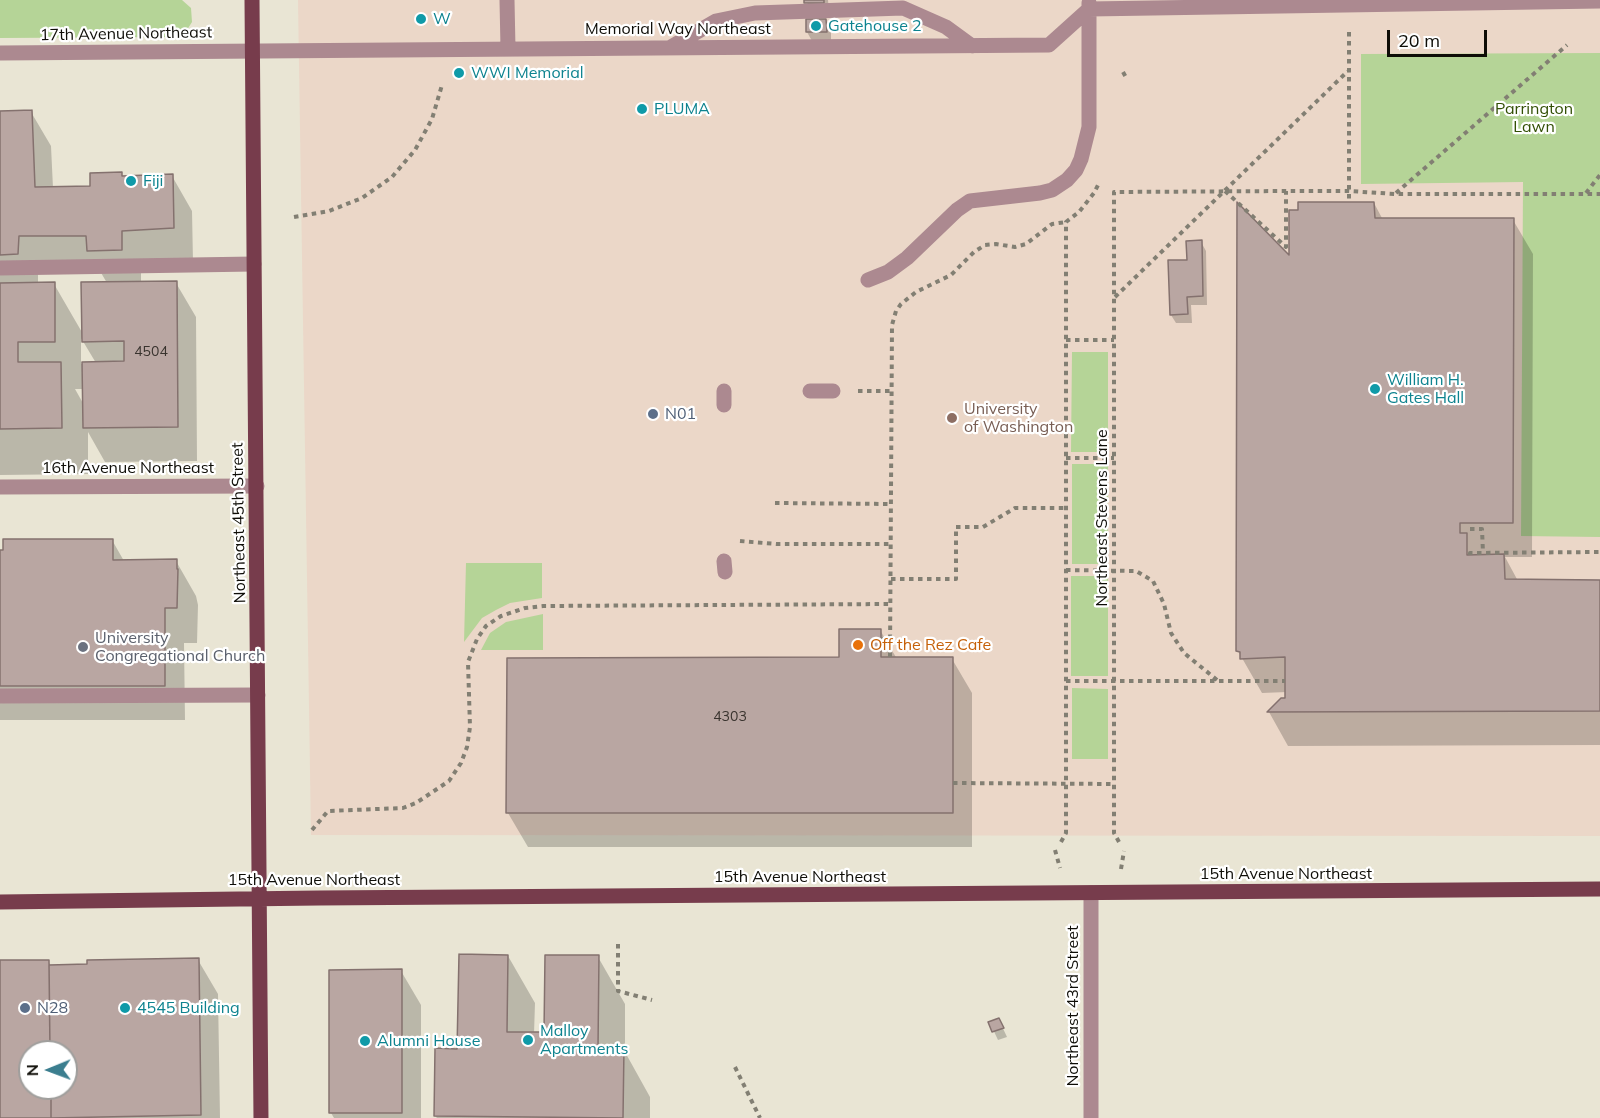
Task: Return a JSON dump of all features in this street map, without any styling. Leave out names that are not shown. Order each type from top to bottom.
[{"type":"main road","name":"Northeast 45th Street","points":[[252,0],[261,1118]]},
{"type":"main road","name":"15th Avenue Northeast","points":[[0,902],[259,898],[1600,890]]},
{"type":"street","points":[[507,0],[508,48]]},
{"type":"street","points":[[868,280],[888,272],[907,258],[957,210],[970,201],[1052,190],[1067,180],[1076,170],[1089,127],[1087,3],[1600,1]]},
{"type":"street","name":"Memorial Way Northeast","points":[[253,50],[1049,45],[1087,3]]},
{"type":"street","points":[[671,47],[716,21],[755,12],[903,8],[946,27],[972,46]]},
{"type":"street","name":"17th Avenue Northeast","points":[[0,53],[253,50]]},
{"type":"street","points":[[0,268],[254,264]]},
{"type":"street","points":[[810,391],[833,391]]},
{"type":"street","name":"16th Avenue Northeast","points":[[0,487],[256,486]]},
{"type":"street","points":[[0,696],[258,695]]},
{"type":"street","name":"Northeast 43rd Street","points":[[1091,893],[1091,1118]]},
{"type":"path","points":[[1348,32],[1349,202]]},
{"type":"path","points":[[1395,194],[1567,45]]},
{"type":"path","points":[[1115,298],[1349,69]]},
{"type":"path","points":[[1123,72],[1127,79]]},
{"type":"path","points":[[294,217],[329,211],[362,198],[392,177],[415,150],[432,119],[442,85]]},
{"type":"path","points":[[1586,194],[1600,175]]},
{"type":"path","points":[[890,657],[892,325],[901,304],[924,287],[951,275],[974,252],[986,245],[996,244],[1015,248],[1026,244],[1052,224],[1066,222],[1086,204],[1099,183]]},
{"type":"path","points":[[1225,190],[1348,191],[1395,194],[1600,194]]},
{"type":"path","points":[[1225,190],[1286,247],[1286,190]]},
{"type":"path","name":"Northeast Stevens Lane","points":[[1119,842],[1114,833],[1114,192],[1225,190]]},
{"type":"path","points":[[1061,842],[1066,833],[1066,222]]},
{"type":"path","points":[[1066,340],[1114,340]]},
{"type":"path","points":[[851,391],[891,391]]},
{"type":"path","points":[[1066,458],[1114,458]]},
{"type":"path","points":[[776,503],[891,504]]},
{"type":"path","points":[[890,579],[956,579],[956,527],[982,527],[1015,508],[1066,508]]},
{"type":"path","points":[[1470,529],[1482,529],[1483,553]]},
{"type":"path","points":[[735,541],[776,544],[890,544]]},
{"type":"path","points":[[1470,555],[1470,553],[1600,552]]},
{"type":"path","points":[[1066,570],[1136,571],[1153,581],[1164,604],[1172,633],[1184,653],[1218,680]]},
{"type":"path","points":[[312,830],[328,812],[403,807],[416,803],[449,781],[461,763],[467,747],[470,726],[468,662],[477,639],[486,626],[501,616],[525,608],[543,606],[890,604]]},
{"type":"path","points":[[881,639],[890,639]]},
{"type":"path","points":[[1066,681],[1285,681]]},
{"type":"path","points":[[953,783],[1114,784]]},
{"type":"path","points":[[618,944],[618,991],[652,1000]]},
{"type":"path","points":[[735,1066],[760,1118]]},
{"type":"shaded area","name":"University of Washington","points":[[298,0],[1600,0],[1600,836],[311,835]]},
{"type":"green space","points":[[0,0],[182,0],[191,8],[192,22],[180,37],[0,38]]},
{"type":"green space","name":"Parrington Lawn","points":[[1600,53],[1600,537],[1521,536],[1523,182],[1361,184],[1361,54]]},
{"type":"green space","points":[[1072,352],[1108,352],[1108,452],[1071,452]]},
{"type":"green space","points":[[1072,464],[1108,464],[1108,564],[1072,564]]},
{"type":"green space","points":[[466,563],[542,563],[542,598],[510,603],[496,610],[482,618],[464,642]]},
{"type":"green space","points":[[1071,576],[1108,576],[1108,676],[1071,676]]},
{"type":"green space","points":[[543,614],[543,650],[481,650],[490,633],[506,622]]},
{"type":"green space","points":[[1072,688],[1108,689],[1108,759],[1072,759]]},
{"type":"building","name":"Gatehouse 2","points":[[804,0],[824,0],[824,3],[804,3]]},
{"type":"building","name":"Gatehouse 2","points":[[806,19],[826,19],[827,32],[806,32]]},
{"type":"building","name":"Fiji","points":[[32,110],[35,187],[90,186],[90,173],[122,172],[122,176],[173,174],[174,228],[122,231],[122,250],[87,251],[86,236],[19,236],[18,254],[0,255],[0,111]]},
{"type":"building","name":"William H. Gates Hall","points":[[1237,202],[1289,255],[1289,210],[1298,210],[1298,202],[1374,202],[1375,218],[1514,218],[1513,523],[1460,523],[1460,533],[1467,533],[1467,555],[1504,554],[1505,579],[1600,580],[1600,711],[1267,712],[1281,698],[1285,698],[1285,657],[1240,659],[1240,652],[1236,651]]},
{"type":"building","points":[[1202,240],[1203,296],[1187,297],[1188,314],[1170,315],[1168,260],[1187,260],[1186,241]]},
{"type":"building","points":[[177,281],[178,427],[83,428],[82,362],[124,361],[124,341],[82,342],[81,282]]},
{"type":"building","points":[[55,282],[55,342],[18,342],[18,362],[61,362],[62,428],[0,429],[0,283]]},
{"type":"building","name":"University Congregational Church","points":[[3,539],[113,539],[113,560],[177,559],[177,608],[165,608],[165,686],[0,686],[0,550],[3,550]]},
{"type":"building","points":[[839,629],[881,629],[881,657],[953,657],[953,813],[506,813],[507,658],[839,657]]},
{"type":"building","name":"Malloy Apartments","points":[[459,954],[508,955],[507,1032],[544,1032],[545,955],[599,955],[598,1048],[624,1048],[623,1118],[434,1116],[435,1048],[457,1049]]},
{"type":"building","name":"4545 Building","points":[[199,958],[201,1115],[51,1118],[51,1100],[78,1100],[78,1040],[50,1040],[49,965],[87,964],[87,960]]},
{"type":"building","name":"N28","points":[[0,960],[49,960],[50,1040],[18,1040],[18,1100],[51,1100],[51,1118],[0,1118]]},
{"type":"building","name":"Alumni House","points":[[402,969],[402,1113],[329,1113],[329,970]]},
{"type":"building","points":[[999,1018],[1004,1028],[992,1032],[988,1022]]},
{"type":"place","name":"W","points":[[421,19]]},
{"type":"place","name":"Gatehouse 2","points":[[816,26]]},
{"type":"place","name":"WWI Memorial","points":[[459,73]]},
{"type":"place","name":"PLUMA","points":[[642,109]]},
{"type":"place","name":"Fiji","points":[[131,181]]},
{"type":"place","name":"William H. Gates Hall","points":[[1375,389]]},
{"type":"place","name":"N01","points":[[653,414]]},
{"type":"place","name":"University of Washington","points":[[952,418]]},
{"type":"place","name":"Off the Rez Cafe","points":[[858,645]]},
{"type":"place","name":"University Congregational Church","points":[[83,647]]},
{"type":"place","name":"N28","points":[[25,1008]]},
{"type":"place","name":"4545 Building","points":[[125,1008]]},
{"type":"place","name":"Malloy Apartments","points":[[528,1040]]},
{"type":"place","name":"Alumni House","points":[[365,1041]]}]
